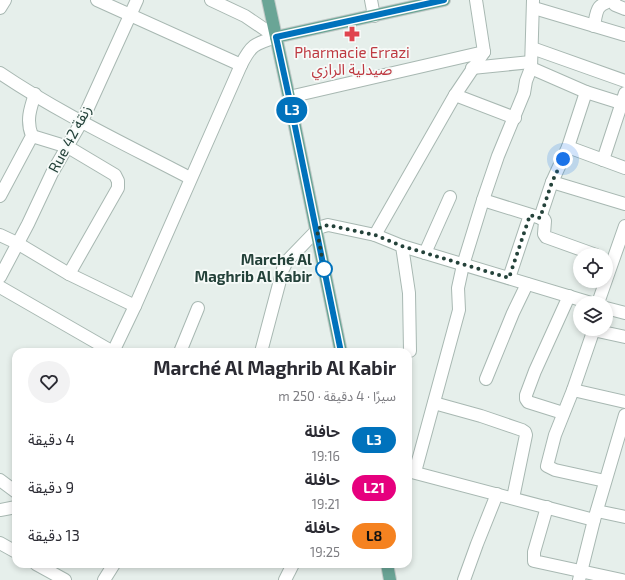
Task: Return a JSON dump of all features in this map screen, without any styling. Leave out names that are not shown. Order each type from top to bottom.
[{"type":"main road","points":[[268,0],[317,230],[340,348]]},
{"type":"main road","points":[[276,37],[444,0]]},
{"type":"main road","points":[[388,568],[390,580]]},
{"type":"street","points":[[0,8],[5,0]]},
{"type":"street","points":[[97,0],[240,65]]},
{"type":"street","name":"Rue 42 زنقة","points":[[0,277],[28,224],[52,173],[82,121],[137,0]]},
{"type":"street","points":[[211,0],[244,16],[276,37]]},
{"type":"street","points":[[371,0],[374,16]]},
{"type":"street","points":[[375,235],[455,95],[484,52],[476,0]]},
{"type":"street","points":[[594,26],[596,14],[602,4],[614,0],[615,5],[625,9]]},
{"type":"street","points":[[412,469],[434,403],[459,310],[458,288],[463,265],[498,156],[515,118],[524,93],[531,65],[534,4],[594,26],[625,35]]},
{"type":"street","points":[[115,348],[135,306],[240,65],[251,48],[257,44],[276,37]]},
{"type":"street","points":[[532,48],[625,81]]},
{"type":"street","points":[[289,97],[484,52]]},
{"type":"street","points":[[472,68],[531,65],[586,92],[623,98],[620,127],[603,160]]},
{"type":"street","points":[[0,73],[82,121],[190,178]]},
{"type":"street","points":[[509,278],[538,221],[552,182],[568,148],[586,92]]},
{"type":"street","points":[[0,196],[32,136],[28,119],[35,94]]},
{"type":"street","points":[[455,95],[515,118]]},
{"type":"street","points":[[32,136],[68,147],[115,175],[118,184],[118,188],[69,274]]},
{"type":"street","points":[[568,148],[625,168]]},
{"type":"street","points":[[552,182],[625,204]]},
{"type":"street","points":[[425,253],[450,197]]},
{"type":"street","points":[[483,200],[538,221],[546,237],[577,248]]},
{"type":"street","points":[[262,348],[283,269],[287,261],[317,230],[328,225],[375,235],[402,246],[573,297]]},
{"type":"street","points":[[613,252],[625,226]]},
{"type":"street","points":[[0,236],[17,243],[69,274],[135,306]]},
{"type":"street","points":[[402,246],[409,293],[410,348]]},
{"type":"street","points":[[486,379],[513,313],[527,284]]},
{"type":"street","points":[[0,288],[106,348]]},
{"type":"street","points":[[563,414],[528,402],[526,395],[535,371],[569,296]]},
{"type":"street","points":[[182,348],[198,308]]},
{"type":"street","points":[[613,310],[625,313]]},
{"type":"street","points":[[613,334],[625,337]]},
{"type":"street","points":[[591,336],[573,390],[555,435],[547,465],[548,468],[555,470],[605,481]]},
{"type":"street","points":[[573,390],[625,402]]},
{"type":"street","points":[[434,403],[481,416],[522,430],[526,433],[512,498]]},
{"type":"street","points":[[580,575],[595,515],[625,415]]},
{"type":"street","points":[[412,472],[547,507],[595,515],[625,517]]},
{"type":"street","points":[[0,480],[12,489]]},
{"type":"street","points":[[464,580],[497,494]]},
{"type":"street","points":[[547,507],[534,552],[533,558],[536,562],[580,575],[622,580]]},
{"type":"street","points":[[0,510],[12,508]]},
{"type":"street","points":[[0,543],[12,550]]},
{"type":"street","points":[[43,568],[65,580]]},
{"type":"street","points":[[109,579],[113,568]]},
{"type":"street","points":[[285,580],[291,568]]},
{"type":"bus line","name":"L3","points":[[340,348],[276,37],[444,0]]},
{"type":"place","name":"Pharmacie Errazi صيدلية الرازي","points":[[352,34]]},
{"type":"place","name":"Marché Al Maghrib Al Kabir","points":[[324,269]]},
{"type":"route","points":[[324,269],[317,230],[328,225],[375,235],[402,246],[509,278],[530,215],[540,218],[552,182],[563,159]]}]
